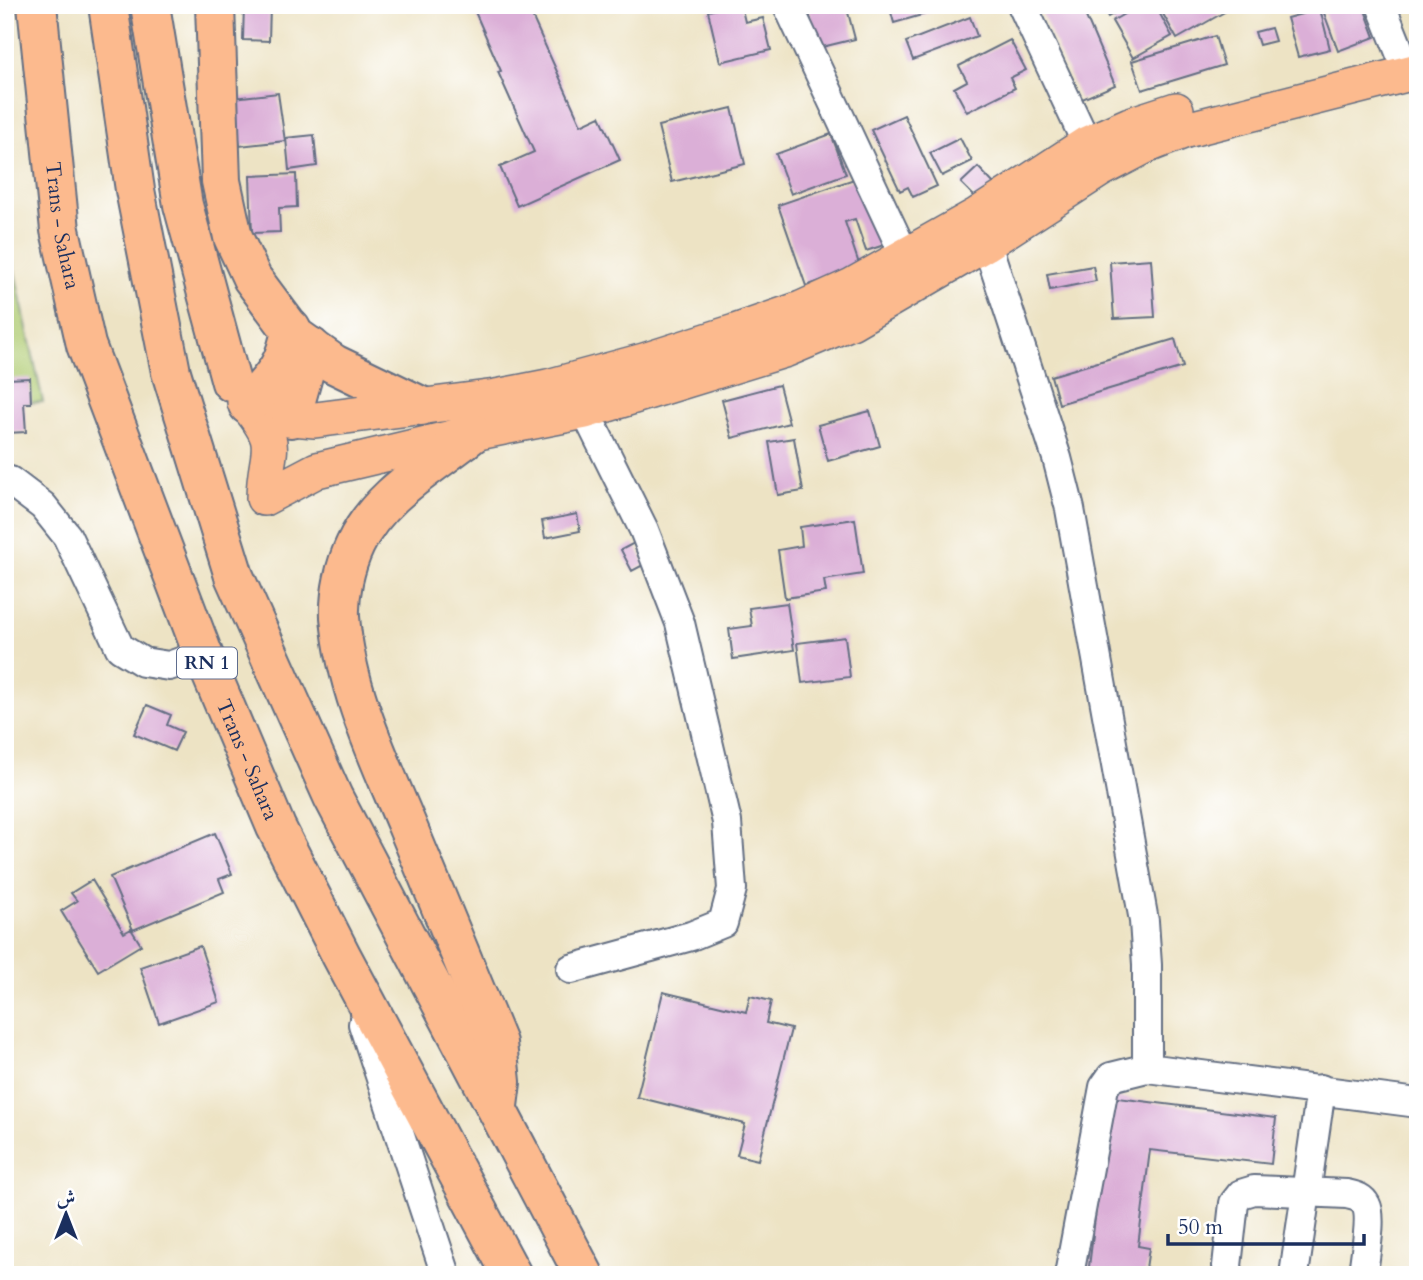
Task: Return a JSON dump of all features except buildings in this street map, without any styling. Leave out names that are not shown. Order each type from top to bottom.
[{"type":"highway","name":"Trans - Sahara","points":[[37,5],[60,230],[86,345],[203,654],[276,827],[341,955],[512,1275]]},
{"type":"highway","name":"RN 1","points":[[108,5],[135,190],[171,372],[234,576],[333,797],[584,1275]]},
{"type":"highway","points":[[150,5],[183,205],[257,405]]},
{"type":"highway","points":[[215,5],[221,181],[233,237],[252,278],[301,338],[334,364],[421,406]]},
{"type":"highway","points":[[257,405],[301,338]]},
{"type":"highway","points":[[473,433],[393,494],[368,524],[355,545],[346,568],[340,615],[346,658],[363,719],[497,1043],[501,1082],[498,1111]]},
{"type":"main road","points":[[257,405],[315,420],[548,387],[644,361],[801,309],[852,286],[905,256],[982,230],[1145,146],[1186,130],[1412,58]]},
{"type":"main road","points":[[257,405],[271,443],[264,498],[317,470],[473,433],[585,411],[755,359],[811,340],[851,322],[982,230],[1087,144],[1130,125],[1180,108],[1412,58]]},
{"type":"street","points":[[1022,5],[1087,144]]},
{"type":"street","points":[[1381,5],[1412,58]]},
{"type":"street","points":[[788,6],[905,256]]},
{"type":"street","points":[[982,230],[1039,401],[1070,509],[1144,921],[1147,965],[1147,1068]]},
{"type":"street","points":[[571,969],[691,936],[723,923],[732,889],[727,822],[680,623],[644,530],[585,411]]},
{"type":"street","points":[[5,480],[43,506],[67,536],[120,648],[143,662],[169,666],[203,654]]},
{"type":"street","points":[[341,955],[446,1275]]},
{"type":"street","points":[[1069,1275],[1104,1087],[1111,1077],[1147,1068],[1418,1102]]},
{"type":"street","points":[[1294,1275],[1321,1089]]},
{"type":"street","points":[[1229,1275],[1227,1266],[1234,1203],[1241,1194],[1254,1190],[1347,1194],[1359,1197],[1366,1203],[1369,1213],[1363,1275]]},
{"type":"green space","points":[[5,227],[43,402],[5,404]]}]
